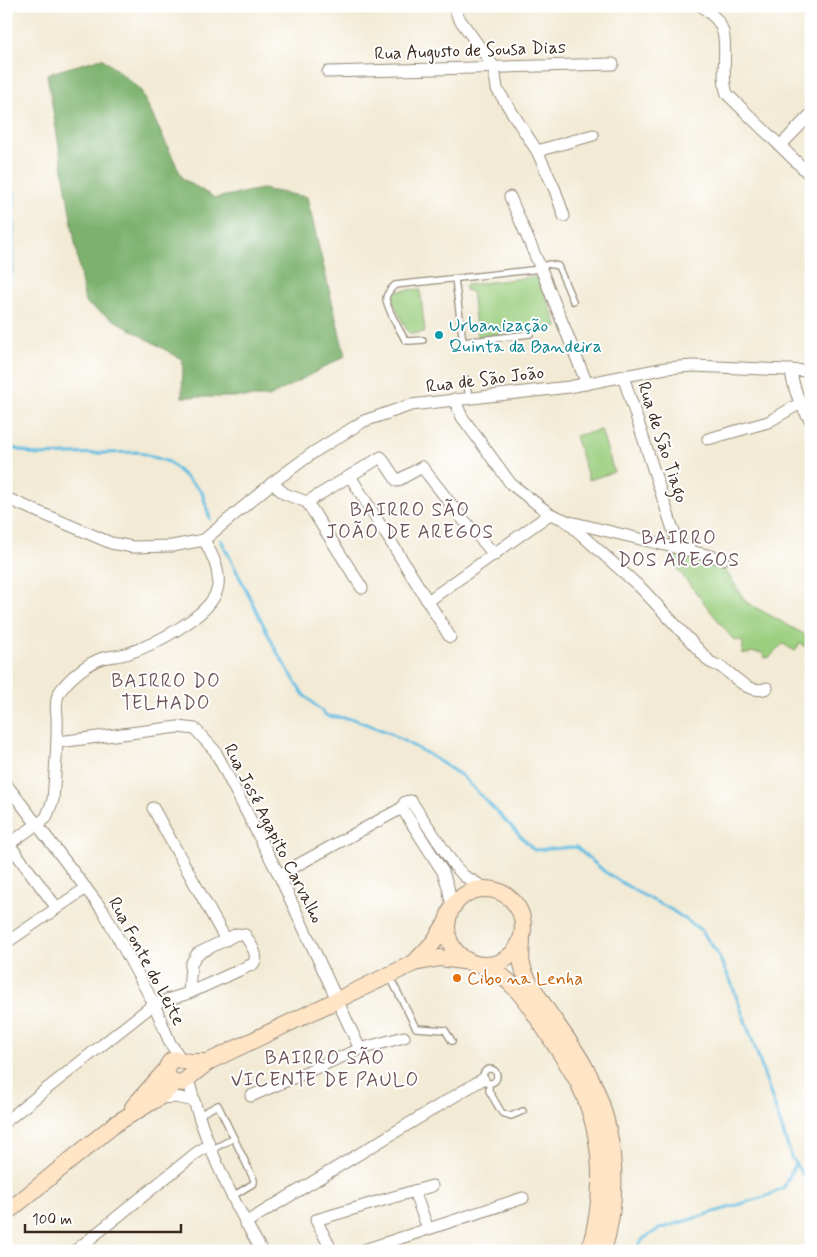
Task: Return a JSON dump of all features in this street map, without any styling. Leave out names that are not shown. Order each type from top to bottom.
[{"type":"street","points":[[454,6],[458,17],[494,67],[497,89],[537,151],[555,190],[564,216]]},
{"type":"street","points":[[702,6],[718,21],[724,34],[724,84],[728,94],[811,176]]},
{"type":"street","name":"Rua Augusto de Sousa Dias","points":[[328,72],[613,64]]},
{"type":"street","points":[[781,146],[811,114]]},
{"type":"street","points":[[537,151],[593,136]]},
{"type":"street","points":[[510,197],[541,268],[587,384]]},
{"type":"street","name":"Rua de São João","points":[[204,540],[272,483],[314,452],[364,421],[412,405],[587,384],[666,368],[692,366],[811,371]]},
{"type":"street","points":[[791,370],[799,404],[811,421]]},
{"type":"street","name":"Rua de São Tiago","points":[[623,376],[679,548]]},
{"type":"street","points":[[454,400],[462,417],[511,484],[550,514],[565,520],[723,559]]},
{"type":"street","points":[[708,439],[768,422],[799,404]]},
{"type":"street","points":[[307,502],[381,458],[397,481],[422,468],[495,555]]},
{"type":"street","points":[[350,476],[450,636]]},
{"type":"street","points":[[272,483],[284,494],[307,502],[362,588]]},
{"type":"street","points":[[6,498],[111,543],[133,547],[172,546],[204,540],[212,555],[218,576],[217,591],[209,605],[199,616],[129,654],[102,658],[81,669],[58,694],[56,708],[58,742],[53,800],[46,818],[8,845],[57,908]]},
{"type":"street","points":[[428,601],[550,514]]},
{"type":"street","points":[[565,520],[642,589],[710,662],[721,666],[741,683],[756,690],[767,688]]},
{"type":"street","name":"Rua José Agapito Carvalho","points":[[58,742],[178,727],[195,729],[214,752],[279,875],[360,1049]]},
{"type":"street","name":"Rua Fonte do Leite","points":[[6,784],[104,912],[154,1004],[194,1108]]},
{"type":"street","points":[[279,875],[402,808],[405,802],[411,801],[454,865],[464,876],[484,888],[497,890],[517,904],[524,928],[521,960],[524,972],[583,1063],[599,1100],[606,1123],[611,1147],[614,1190],[611,1220],[603,1251]]},
{"type":"street","points":[[153,808],[226,940]]},
{"type":"street","points":[[402,808],[443,872],[448,887],[450,913],[447,933],[451,945],[459,956],[506,978],[529,1004],[571,1070],[586,1103],[598,1146],[600,1188],[597,1218],[589,1251]]},
{"type":"street","points":[[6,943],[86,888]]},
{"type":"street","points":[[414,963],[433,944],[461,897],[472,891],[484,888]]},
{"type":"street","points":[[6,1121],[154,1004],[189,993],[253,964],[256,960],[256,955],[245,935],[237,934],[197,954],[193,958],[190,964],[189,993]]},
{"type":"street","points":[[6,1213],[179,1072],[208,1062],[414,963],[440,958],[477,964],[495,964],[506,959],[516,951],[522,940]]},
{"type":"street","points":[[251,1096],[360,1049],[404,1038]]},
{"type":"street","points":[[115,1124],[158,1098],[179,1072]]},
{"type":"street","points":[[245,1223],[486,1081]]},
{"type":"street","points":[[158,1098],[175,1097],[194,1108],[245,1223],[262,1251]]},
{"type":"street","points":[[75,1251],[210,1147]]},
{"type":"street","points":[[332,1251],[316,1220],[432,1186]]},
{"type":"street","points":[[414,1191],[428,1229]]},
{"type":"street","points":[[362,1251],[524,1198]]},
{"type":"lane","points":[[423,340],[409,342],[405,340],[387,304],[386,297],[389,290],[396,286],[541,268],[549,264],[558,266],[573,301]]},
{"type":"lane","points":[[455,279],[463,342],[530,334]]},
{"type":"lane","points":[[466,379],[469,398]]},
{"type":"lane","points":[[388,975],[416,1028],[445,1030],[452,1041]]},
{"type":"lane","points":[[486,1081],[489,1091],[502,1113],[511,1116],[523,1111]]},
{"type":"lane","points":[[194,1108],[218,1105],[254,1180],[254,1183],[233,1196]]},
{"type":"lane","points":[[210,1147],[234,1138]]},
{"type":"green space","points":[[102,58],[140,89],[183,179],[215,198],[262,189],[307,197],[345,356],[269,397],[182,397],[183,360],[85,303],[47,74]]},
{"type":"green space","points":[[533,277],[539,280],[558,327],[477,337],[472,292],[465,290],[465,285]]},
{"type":"green space","points":[[420,289],[425,332],[412,334],[407,331],[393,301],[393,295],[397,291]]},
{"type":"green space","points":[[601,430],[614,472],[589,480],[575,436]]},
{"type":"green space","points":[[675,554],[722,565],[746,602],[811,638],[811,642],[805,647],[800,643],[795,651],[783,644],[770,657],[765,658],[763,653],[742,653],[743,645],[741,640],[736,641],[732,638],[678,570],[674,558]]},
{"type":"waterway","points":[[6,177],[14,191],[12,270],[6,292]]},
{"type":"waterway","points":[[6,445],[37,455],[138,452],[169,462],[202,492],[210,519]]},
{"type":"waterway","points":[[221,540],[277,652],[303,694],[327,716],[353,719],[387,732],[428,754],[462,776],[534,850],[576,847],[605,872],[637,892],[670,909],[701,930],[716,951],[731,982],[792,1159],[811,1186]]},
{"type":"waterway","points":[[636,1251],[642,1240],[659,1229],[767,1196],[784,1187],[795,1164]]},
{"type":"place","name":"Urbanização Quinta da Bandeira","points":[[439,335]]},
{"type":"place","name":"Cibo na Lenha","points":[[457,978]]},
{"type":"district","name":"BAIRRO SÃO JOÃO DE AREGOS","points":[[410,520]]},
{"type":"district","name":"BAIRRO DOS AREGOS","points":[[679,548]]},
{"type":"district","name":"BAIRRO DO TELHADO","points":[[166,691]]},
{"type":"district","name":"BAIRRO SÃO VICENTE DE PAULO","points":[[325,1068]]}]
